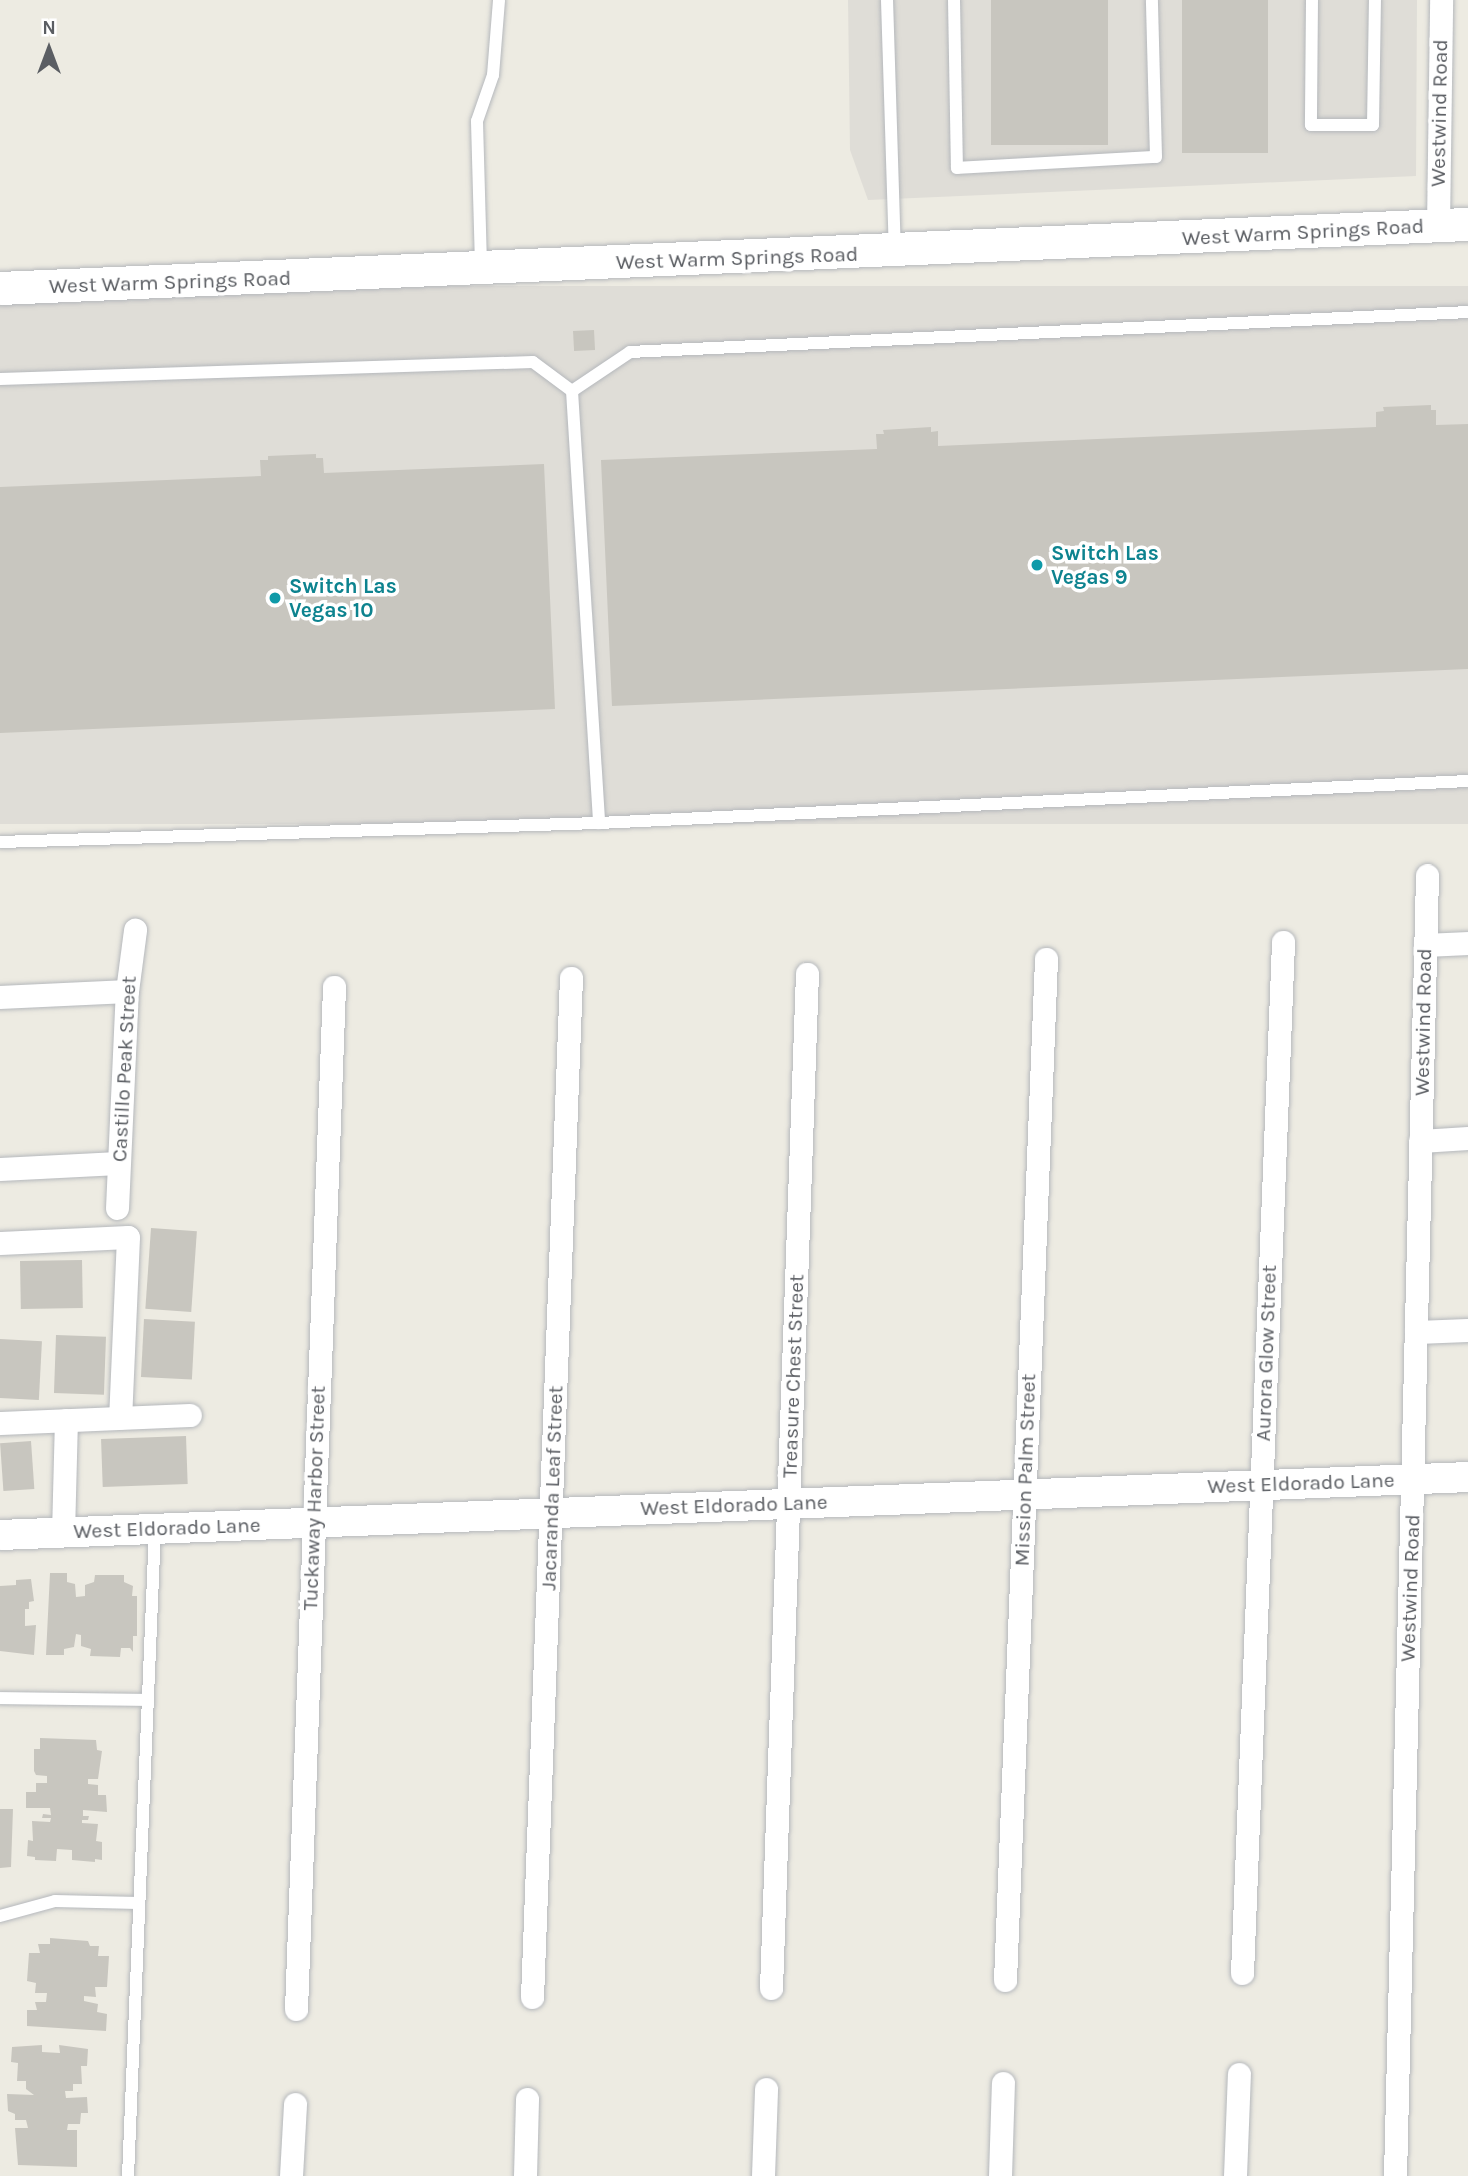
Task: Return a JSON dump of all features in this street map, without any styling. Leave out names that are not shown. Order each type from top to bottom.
[{"type":"main road","name":"West Warm Springs Road","points":[[2,290],[1453,225]]},
{"type":"street","name":"Westwind Road","points":[[1441,0],[1453,225]]},
{"type":"street","name":"Westwind Road","points":[[1395,2176],[1427,875]]},
{"type":"street","name":"Castillo Peak Street","points":[[117,1208],[127,991],[135,929]]},
{"type":"street","name":"Aurora Glow Street","points":[[1242,1973],[1283,942]]},
{"type":"street","points":[[1425,945],[1468,943]]},
{"type":"street","name":"Mission Palm Street","points":[[1005,1980],[1046,959]]},
{"type":"street","name":"Treasure Chest Street","points":[[771,1988],[807,974]]},
{"type":"street","name":"Jacaranda Leaf Street","points":[[532,1997],[571,978]]},
{"type":"street","name":"Tuckaway Harbor Street","points":[[296,2009],[334,988]]},
{"type":"street","points":[[0,997],[127,991]]},
{"type":"street","points":[[1420,1141],[1468,1138]]},
{"type":"street","points":[[0,1169],[118,1163]]},
{"type":"street","points":[[0,1243],[128,1237],[120,1418]]},
{"type":"street","points":[[1416,1332],[1468,1330]]},
{"type":"street","points":[[0,1423],[190,1415]]},
{"type":"street","points":[[63,1532],[66,1420]]},
{"type":"street","name":"West Eldorado Lane","points":[[0,1535],[1468,1477]]},
{"type":"street","points":[[1236,2176],[1239,2074]]},
{"type":"street","points":[[1000,2176],[1003,2083]]},
{"type":"street","points":[[763,2176],[766,2089]]},
{"type":"street","points":[[525,2176],[527,2099]]},
{"type":"street","points":[[292,2176],[295,2104]]},
{"type":"lane","points":[[482,269],[477,121],[493,75],[499,0]]},
{"type":"lane","points":[[887,0],[895,251]]},
{"type":"lane","points":[[954,0],[957,168],[1156,157],[1153,0]]},
{"type":"lane","points":[[1312,0],[1311,125],[1373,125],[1375,0]]},
{"type":"lane","points":[[572,391],[630,352],[1468,312]]},
{"type":"lane","points":[[0,379],[533,362],[572,391],[599,823]]},
{"type":"lane","points":[[0,842],[599,823],[1468,781]]},
{"type":"lane","points":[[128,2176],[146,1700],[156,1567],[155,1528]]},
{"type":"lane","points":[[0,1698],[146,1700]]},
{"type":"lane","points":[[0,1916],[55,1901],[138,1903]]},
{"type":"shaded area","points":[[848,0],[1417,0],[1416,176],[868,200],[850,150]]},
{"type":"shaded area","points":[[0,286],[1468,286],[1468,824],[0,824]]},
{"type":"building","points":[[991,0],[1108,0],[1108,145],[991,145]]},
{"type":"building","points":[[1182,0],[1268,0],[1268,153],[1182,153]]},
{"type":"building","points":[[594,330],[595,350],[574,351],[573,331]]},
{"type":"building","name":"Switch Las Vegas 9","points":[[1431,405],[1431,410],[1436,410],[1436,425],[1468,424],[1468,669],[612,706],[601,460],[877,449],[876,434],[884,434],[883,430],[931,427],[931,432],[938,431],[938,446],[1376,427],[1376,412],[1384,411],[1383,407]]},
{"type":"building","name":"Switch Las Vegas 10","points":[[316,454],[316,458],[323,458],[324,473],[544,464],[555,709],[0,733],[0,487],[261,476],[260,460],[268,460],[268,456]]},
{"type":"building","points":[[151,1228],[197,1231],[191,1312],[145,1309]]},
{"type":"building","points":[[82,1260],[83,1308],[21,1309],[20,1261]]},
{"type":"building","points":[[144,1319],[195,1322],[192,1380],[141,1377]]},
{"type":"building","points":[[56,1335],[106,1337],[104,1395],[54,1393]]},
{"type":"building","points":[[0,1339],[42,1341],[39,1400],[0,1398]]},
{"type":"building","points":[[186,1436],[188,1484],[103,1487],[101,1439]]},
{"type":"building","points":[[31,1441],[34,1489],[3,1491],[0,1443]]},
{"type":"building","points":[[50,1573],[67,1573],[67,1582],[75,1584],[76,1597],[85,1596],[85,1585],[94,1582],[95,1575],[124,1575],[124,1582],[133,1586],[132,1596],[137,1596],[137,1636],[133,1636],[133,1652],[130,1648],[121,1648],[120,1657],[90,1656],[91,1649],[81,1646],[81,1635],[76,1634],[74,1647],[64,1649],[64,1655],[46,1655]]},
{"type":"building","points":[[31,1579],[34,1601],[29,1602],[29,1609],[25,1609],[25,1626],[36,1625],[34,1655],[0,1651],[0,1586],[16,1585],[16,1580]]},
{"type":"building","points":[[40,1738],[96,1740],[97,1750],[102,1751],[98,1779],[88,1779],[88,1784],[98,1785],[98,1795],[106,1795],[107,1812],[83,1810],[83,1816],[89,1816],[88,1820],[82,1820],[82,1823],[98,1824],[96,1841],[102,1842],[102,1860],[72,1860],[72,1850],[57,1849],[56,1861],[35,1860],[35,1857],[27,1856],[28,1840],[33,1841],[32,1821],[50,1822],[51,1818],[42,1818],[43,1814],[51,1815],[50,1808],[26,1808],[26,1792],[36,1792],[36,1783],[47,1783],[47,1776],[36,1775],[34,1771],[34,1749],[40,1749]]},
{"type":"building","points":[[0,1809],[13,1809],[11,1867],[0,1868]]},
{"type":"building","points":[[50,1938],[88,1941],[90,1946],[99,1946],[98,1956],[109,1956],[107,1987],[95,1987],[96,1997],[84,1996],[84,2001],[98,2004],[97,2012],[107,2014],[106,2031],[27,2026],[27,2010],[37,2010],[35,2002],[46,2002],[47,1993],[35,1993],[36,1983],[27,1981],[29,1953],[40,1953],[38,1944],[50,1944]]},
{"type":"building","points":[[42,2045],[42,2052],[60,2053],[59,2045],[88,2049],[87,2066],[81,2066],[82,2084],[73,2084],[73,2091],[65,2091],[66,2098],[87,2097],[88,2113],[81,2113],[80,2124],[68,2124],[67,2130],[77,2130],[77,2167],[18,2165],[15,2128],[28,2128],[26,2120],[15,2120],[15,2114],[8,2111],[7,2094],[34,2095],[26,2089],[26,2081],[17,2081],[18,2063],[11,2062],[12,2047]]},
{"type":"place","name":"Switch Las Vegas 9","points":[[1037,565]]},
{"type":"place","name":"Switch Las Vegas 10","points":[[275,598]]}]
